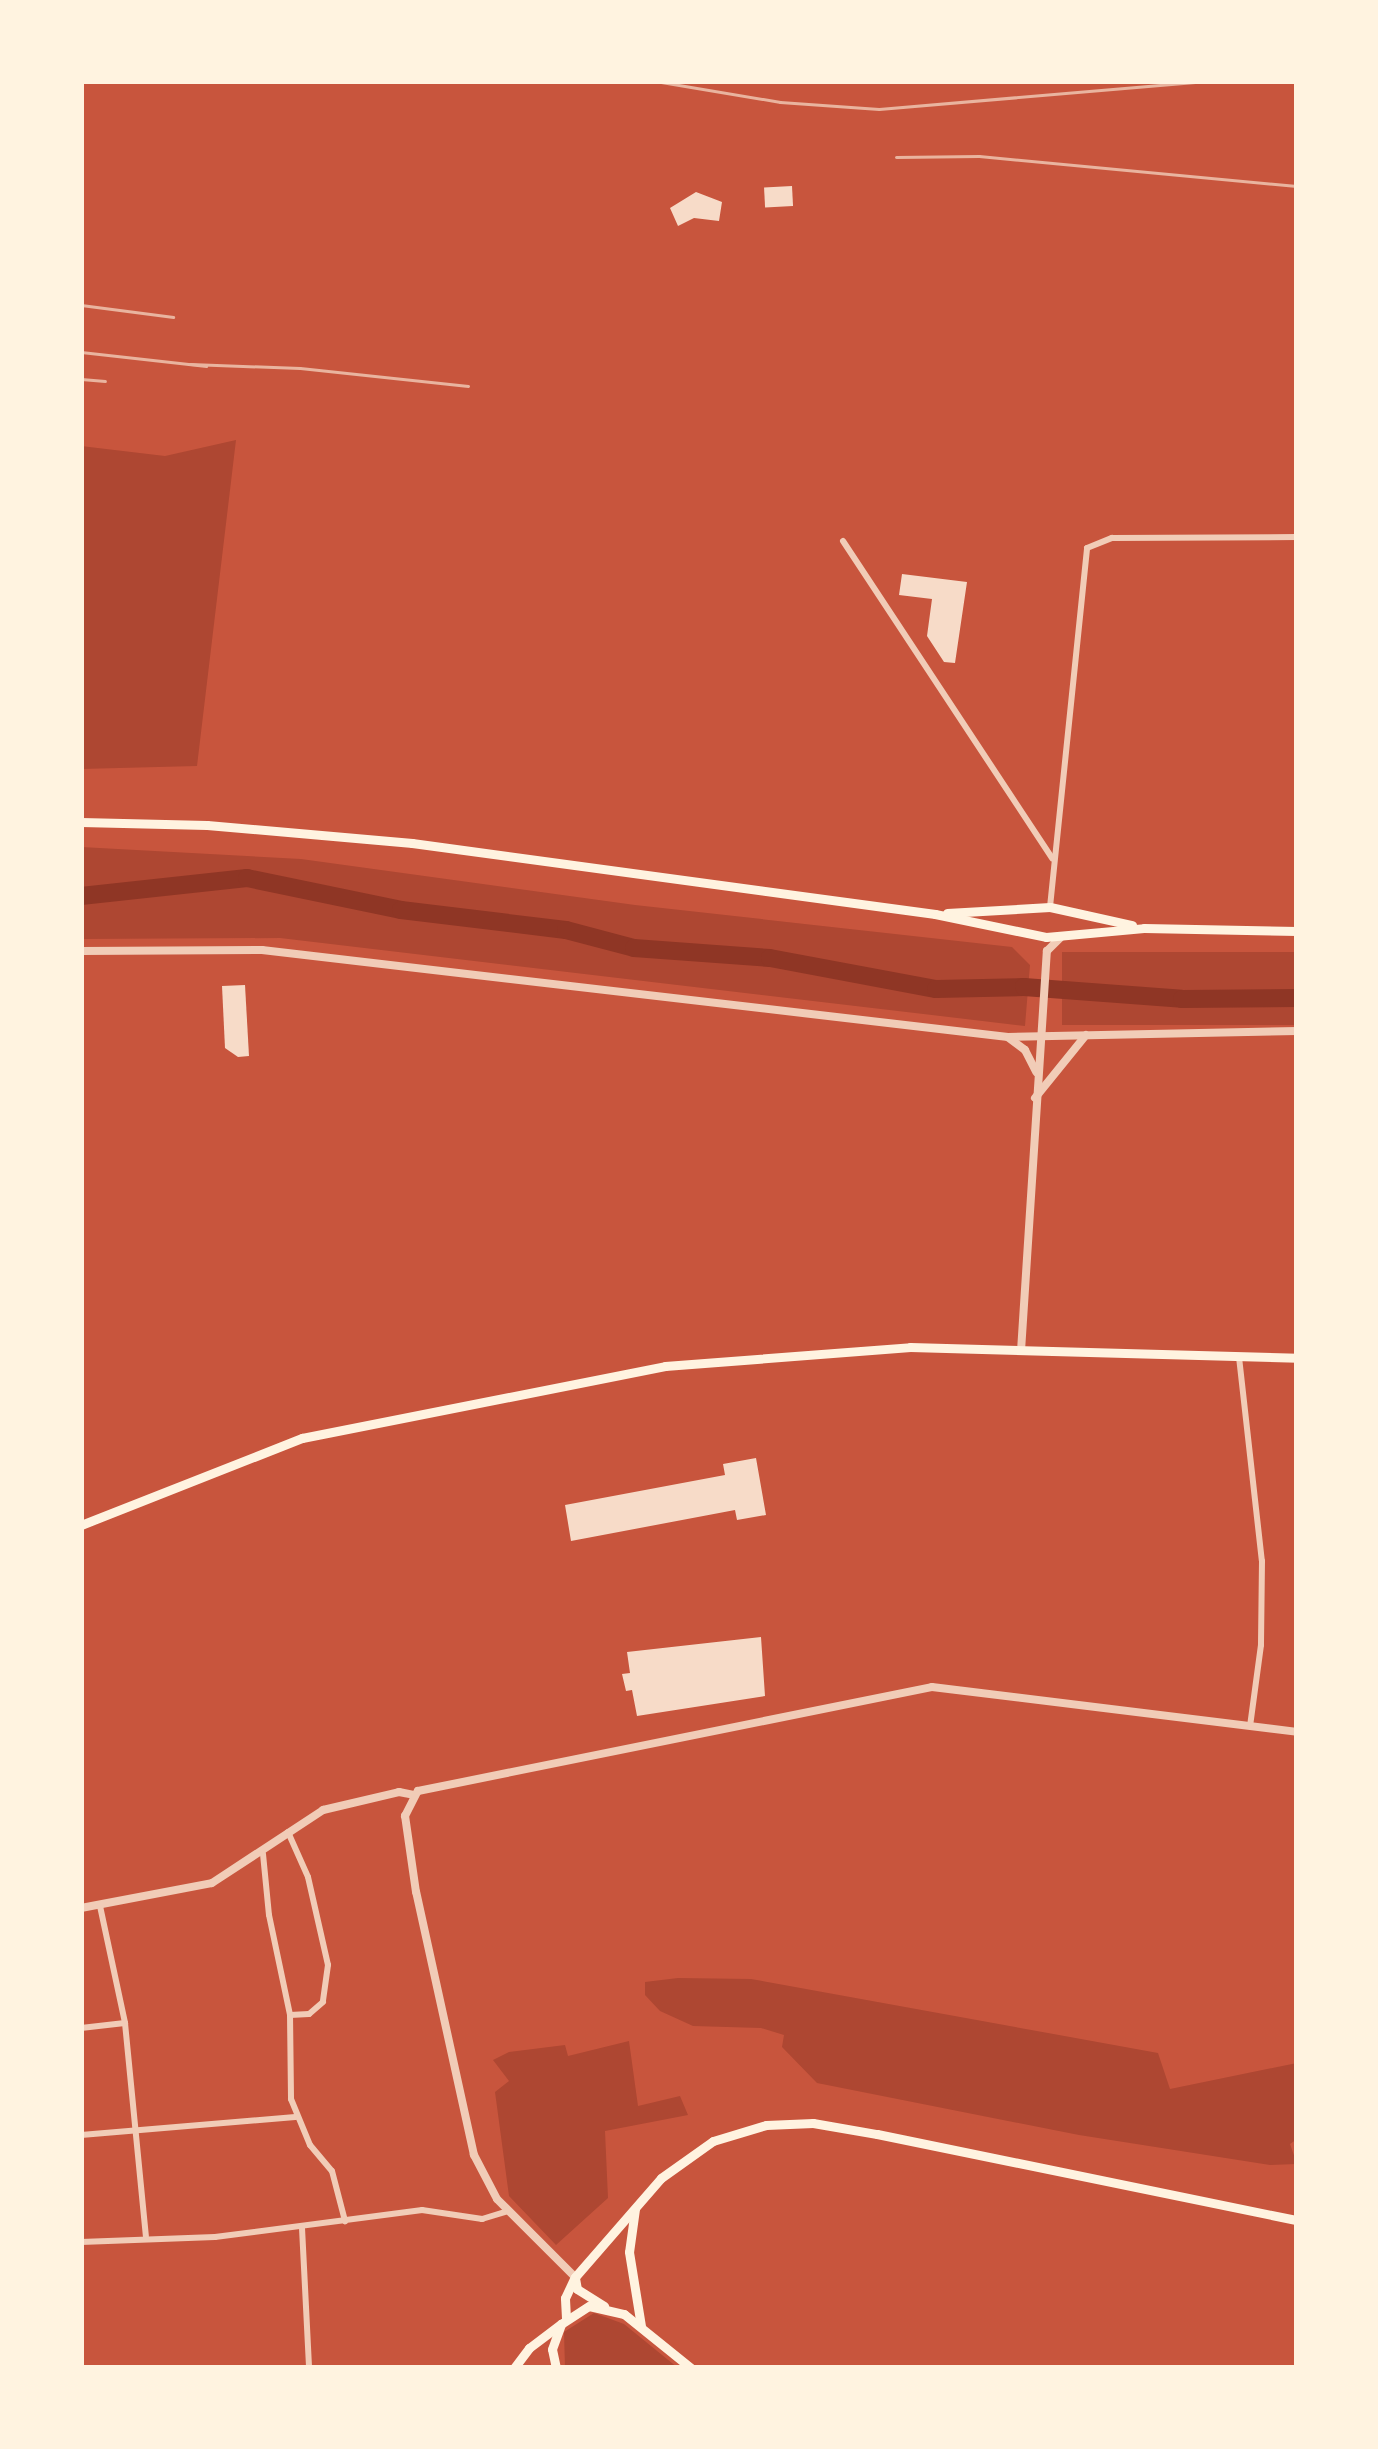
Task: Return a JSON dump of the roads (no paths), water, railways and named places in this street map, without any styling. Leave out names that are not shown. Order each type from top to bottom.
[{"type":"main road","points":[[81,822],[207,825],[412,843],[935,914],[1034,935],[1061,937],[1144,928],[1297,931]]},
{"type":"main road","points":[[935,914],[1050,908],[1144,928]]},
{"type":"main road","points":[[1034,935],[1050,908]]},
{"type":"main road","points":[[1050,908],[1061,937]]},
{"type":"main road","points":[[81,1525],[302,1438],[665,1366],[863,1347],[1297,1358]]},
{"type":"main road","points":[[556,2368],[552,2349],[575,2278],[674,2166],[713,2141],[749,2128],[800,2122],[1297,2219]]},
{"type":"main road","points":[[637,2204],[629,2252],[641,2326]]},
{"type":"main road","points":[[575,2278],[577,2289],[641,2326],[691,2368]]},
{"type":"main road","points":[[514,2368],[529,2348],[578,2309],[604,2306]]},
{"type":"street","points":[[1050,908],[1087,548],[1112,538],[1297,537]]},
{"type":"street","points":[[843,541],[1052,858]]},
{"type":"street","points":[[1034,935],[1047,956]]},
{"type":"street","points":[[1021,1351],[1047,956],[1061,937]]},
{"type":"street","points":[[81,951],[262,950],[1008,1037],[1297,1030]]},
{"type":"street","points":[[1034,1099],[1086,1035]]},
{"type":"street","points":[[1008,1037],[1025,1050],[1036,1073]]},
{"type":"street","points":[[1239,1357],[1262,1561],[1261,1645],[1250,1726]]},
{"type":"street","points":[[81,1908],[182,1893],[263,1854],[323,1810],[932,1687],[1297,1732]]},
{"type":"street","points":[[418,1791],[405,1816],[431,1970],[474,2155],[485,2182],[508,2211],[575,2278]]},
{"type":"street","points":[[288,1832],[308,1877],[328,1965],[323,2002],[309,2014],[290,2015]]},
{"type":"street","points":[[263,1854],[268,1866],[269,1915],[290,2015],[287,2072],[296,2117],[310,2146],[332,2171],[345,2221]]},
{"type":"street","points":[[100,1906],[125,2023],[146,2236]]},
{"type":"street","points":[[81,2028],[125,2023]]},
{"type":"street","points":[[81,2135],[296,2117]]},
{"type":"street","points":[[81,2242],[302,2228],[422,2210],[485,2218],[508,2211]]},
{"type":"street","points":[[302,2228],[309,2368]]},
{"type":"waterway","points":[[81,896],[247,878],[401,910],[566,930],[634,948],[770,958],[936,989],[1024,987],[1182,999],[1297,998]]},
{"type":"railway","points":[[655,81],[780,102],[879,109],[1207,81]]},
{"type":"railway","points":[[896,157],[979,156],[1297,186]]},
{"type":"railway","points":[[81,305],[173,317]]},
{"type":"railway","points":[[81,352],[206,366]]},
{"type":"railway","points":[[190,364],[300,368],[468,386]]},
{"type":"railway","points":[[81,379],[105,381]]}]
